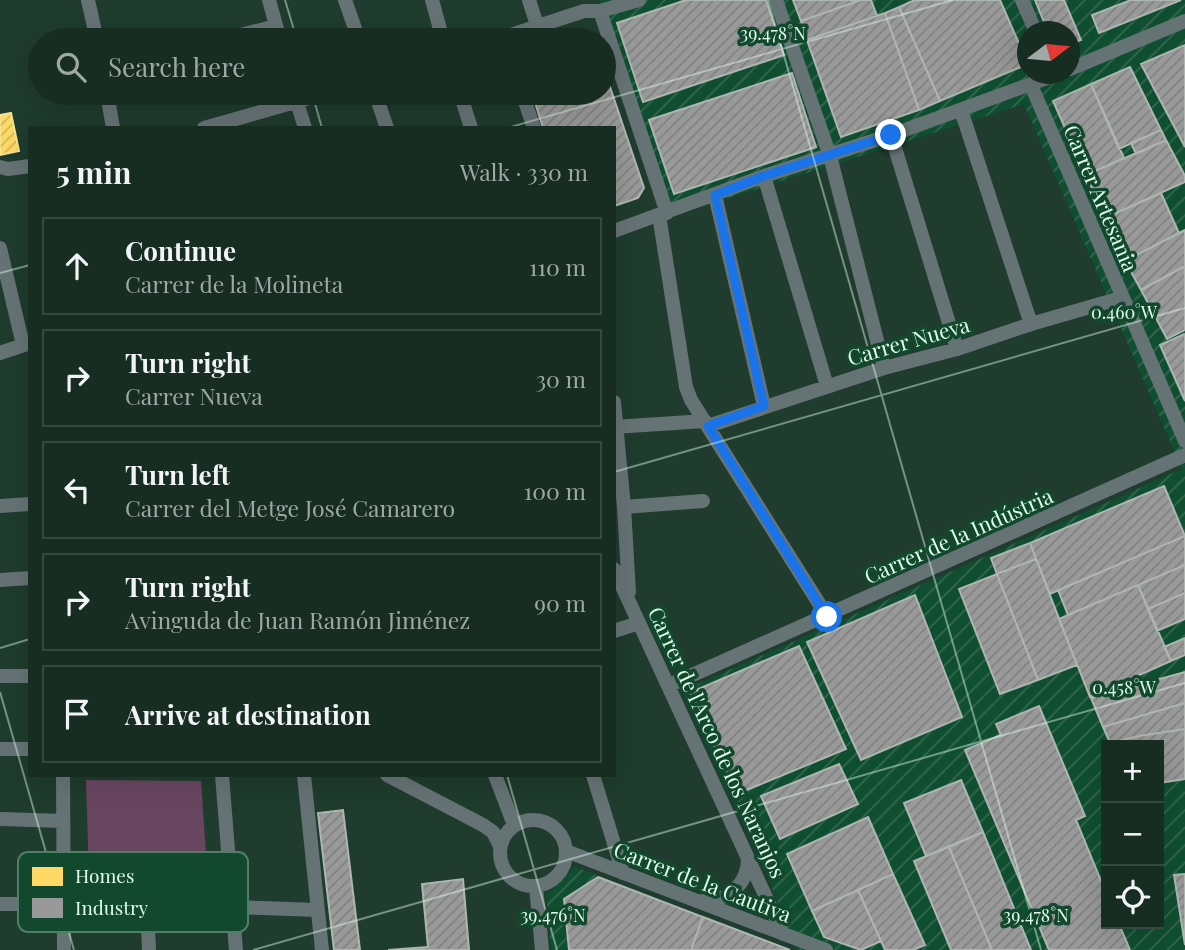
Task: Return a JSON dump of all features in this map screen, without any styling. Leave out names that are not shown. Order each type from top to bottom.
[{"type":"street","points":[[88,0],[94,28]]},
{"type":"street","points":[[269,0],[277,28]]},
{"type":"street","points":[[345,0],[355,28]]},
{"type":"street","points":[[432,0],[440,28]]},
{"type":"street","points":[[529,0],[537,25]]},
{"type":"street","points":[[529,28],[584,10],[600,11],[639,0]]},
{"type":"street","points":[[776,0],[830,156],[884,368]]},
{"type":"street","points":[[1022,0],[1031,21]]},
{"type":"street","points":[[600,11],[605,28]]},
{"type":"street","points":[[1080,64],[1185,21]]},
{"type":"street","points":[[616,63],[663,214],[686,387],[691,400],[827,617]]},
{"type":"street","points":[[616,230],[764,176],[830,156],[1031,85]]},
{"type":"street","name":"Carrer Artesania","points":[[1031,85],[1185,442]]},
{"type":"street","points":[[109,105],[113,126]]},
{"type":"street","points":[[210,126],[272,105]]},
{"type":"street","points":[[298,105],[304,126]]},
{"type":"street","points":[[379,105],[386,126]]},
{"type":"street","points":[[464,105],[470,126]]},
{"type":"street","points":[[526,105],[533,126]]},
{"type":"street","points":[[961,110],[1031,324]]},
{"type":"street","points":[[891,135],[957,349]]},
{"type":"street","points":[[0,167],[8,169],[28,166]]},
{"type":"street","points":[[764,176],[827,386]]},
{"type":"street","points":[[715,195],[764,406]]},
{"type":"street","points":[[0,248],[2,265],[26,344],[0,353]]},
{"type":"street","name":"Carrer Nueva","points":[[616,427],[707,423],[1121,298]]},
{"type":"street","points":[[616,436],[624,508],[620,534],[629,601]]},
{"type":"street","name":"Carrer de la Indústria","points":[[670,685],[1185,455]]},
{"type":"street","points":[[624,508],[703,501]]},
{"type":"street","points":[[0,506],[28,504]]},
{"type":"street","name":"Carrer de l'Arco de los Naranjos","points":[[616,573],[783,934]]},
{"type":"street","points":[[0,580],[28,578]]},
{"type":"street","points":[[616,630],[639,623]]},
{"type":"street","points":[[0,676],[28,676]]},
{"type":"street","points":[[0,749],[28,749]]},
{"type":"street","points":[[63,777],[63,852]]},
{"type":"street","points":[[222,777],[228,852]]},
{"type":"street","points":[[303,777],[322,950]]},
{"type":"street","points":[[391,777],[493,832],[507,835],[531,820],[547,823],[560,835],[566,851],[563,867],[552,880],[536,886],[521,884],[508,875],[501,862],[507,835],[502,798],[496,777]]},
{"type":"street","points":[[594,777],[623,873]]},
{"type":"street","points":[[0,819],[63,821]]},
{"type":"street","name":"Carrer de la Cautiva","points":[[566,851],[826,950]]},
{"type":"street","points":[[698,901],[720,899],[733,891],[744,881],[748,871],[748,856]]},
{"type":"street","points":[[536,886],[542,950]]},
{"type":"street","points":[[0,904],[18,904]]},
{"type":"street","points":[[248,908],[317,910]]},
{"type":"street","points":[[64,932],[64,950]]},
{"type":"street","points":[[148,932],[149,950]]},
{"type":"street","points":[[235,932],[236,950]]},
{"type":"shaded area","points":[[599,0],[1185,0],[1185,950],[796,950],[762,862],[682,691],[1182,469],[1024,104],[672,216],[616,50],[616,28],[608,28]]},
{"type":"shaded area","points":[[86,780],[201,781],[206,852],[88,852]]},
{"type":"shaded area","points":[[575,867],[792,950],[551,950],[546,895]]},
{"type":"building: Homes","points":[[11,113],[19,151],[0,155],[0,115]]},
{"type":"building: Industry","points":[[686,0],[766,0],[784,55],[643,102],[617,23]]},
{"type":"building: Industry","points":[[793,0],[861,0],[801,21]]},
{"type":"building: Industry","points":[[861,0],[871,0],[877,16],[807,40],[801,21]]},
{"type":"building: Industry","points":[[915,0],[1000,0],[1017,39],[1017,69],[940,101],[899,7]]},
{"type":"building: Industry","points":[[1035,0],[1064,0],[1073,21],[1044,21]]},
{"type":"building: Industry","points":[[1131,0],[1181,0],[1099,33],[1092,15]]},
{"type":"building: Industry","points":[[899,7],[940,101],[919,110],[885,13]]},
{"type":"building: Industry","points":[[885,13],[919,110],[841,137],[807,40]]},
{"type":"building: Industry","points":[[1185,45],[1185,147],[1141,64]]},
{"type":"building: Industry","points":[[1130,67],[1161,130],[1119,149],[1091,84]]},
{"type":"building: Industry","points":[[792,73],[816,147],[674,194],[649,120]]},
{"type":"building: Industry","points":[[1091,84],[1124,158],[1086,175],[1053,101]]},
{"type":"building: Industry","points":[[536,105],[616,105],[644,188],[638,198],[616,205],[616,126],[542,126]]},
{"type":"building: Industry","points":[[1161,130],[1166,140],[1136,154],[1131,143]]},
{"type":"building: Industry","points":[[1166,140],[1185,176],[1185,182],[1105,218],[1086,175]]},
{"type":"building: Industry","points":[[1161,193],[1179,233],[1125,261],[1105,218]]},
{"type":"building: Industry","points":[[1185,230],[1185,266],[1141,290],[1125,261]]},
{"type":"building: Industry","points":[[1185,266],[1185,330],[1167,339],[1141,290]]},
{"type":"building: Industry","points":[[1184,334],[1185,337],[1185,401],[1160,345]]},
{"type":"building: Industry","points":[[1164,486],[1185,536],[1050,594],[1030,543]]},
{"type":"building: Industry","points":[[1185,536],[1185,565],[1068,615],[1058,590]]},
{"type":"building: Industry","points":[[1030,543],[1036,559],[997,574],[991,558]]},
{"type":"building: Industry","points":[[1036,559],[1077,665],[1038,680],[997,574]]},
{"type":"building: Industry","points":[[1185,565],[1185,593],[1148,609],[1138,585]]},
{"type":"building: Industry","points":[[997,574],[1038,680],[1000,694],[959,589]]},
{"type":"building: Industry","points":[[1138,585],[1171,661],[1090,697],[1059,619]]},
{"type":"building: Industry","points":[[1185,593],[1185,619],[1157,631],[1148,609]]},
{"type":"building: Industry","points":[[915,595],[962,717],[861,760],[807,642]]},
{"type":"building: Industry","points":[[1185,638],[1185,655],[1171,661],[1164,647]]},
{"type":"building: Industry","points":[[799,646],[846,749],[737,794],[689,693]]},
{"type":"building: Industry","points":[[1185,672],[1185,703],[1103,727],[1091,698]]},
{"type":"building: Industry","points":[[1185,703],[1185,729],[1109,740],[1103,727]]},
{"type":"building: Industry","points":[[1039,706],[1085,816],[1076,820],[1101,881],[1101,929],[1121,929],[1130,950],[1049,950],[965,750],[1001,735],[996,724]]},
{"type":"building: Industry","points":[[1185,729],[1185,779],[1164,782],[1164,740],[1122,740]]},
{"type":"building: Industry","points":[[839,764],[858,804],[780,839],[761,796]]},
{"type":"building: Industry","points":[[961,780],[983,832],[926,856],[904,803]]},
{"type":"building: Industry","points":[[343,810],[360,950],[334,950],[318,813]]},
{"type":"building: Industry","points":[[868,817],[893,874],[812,911],[787,854]]},
{"type":"building: Industry","points":[[983,832],[1031,950],[992,950],[949,847]]},
{"type":"building: Industry","points":[[949,847],[992,950],[951,950],[914,861]]},
{"type":"building: Industry","points":[[893,874],[925,945],[913,950],[885,950],[858,890]]},
{"type":"building: Industry","points":[[1185,874],[1185,945],[1174,875]]},
{"type":"building: Industry","points":[[598,877],[703,917],[691,950],[569,950],[564,899]]},
{"type":"building: Industry","points":[[463,879],[469,950],[388,950],[428,947],[422,884]]},
{"type":"building: Industry","points":[[858,890],[881,941],[861,950],[824,937],[812,911]]},
{"type":"building: Industry","points":[[703,917],[790,950],[691,950]]},
{"type":"route","points":[[827,617],[708,426],[764,406],[715,195],[764,176],[891,135]]}]
